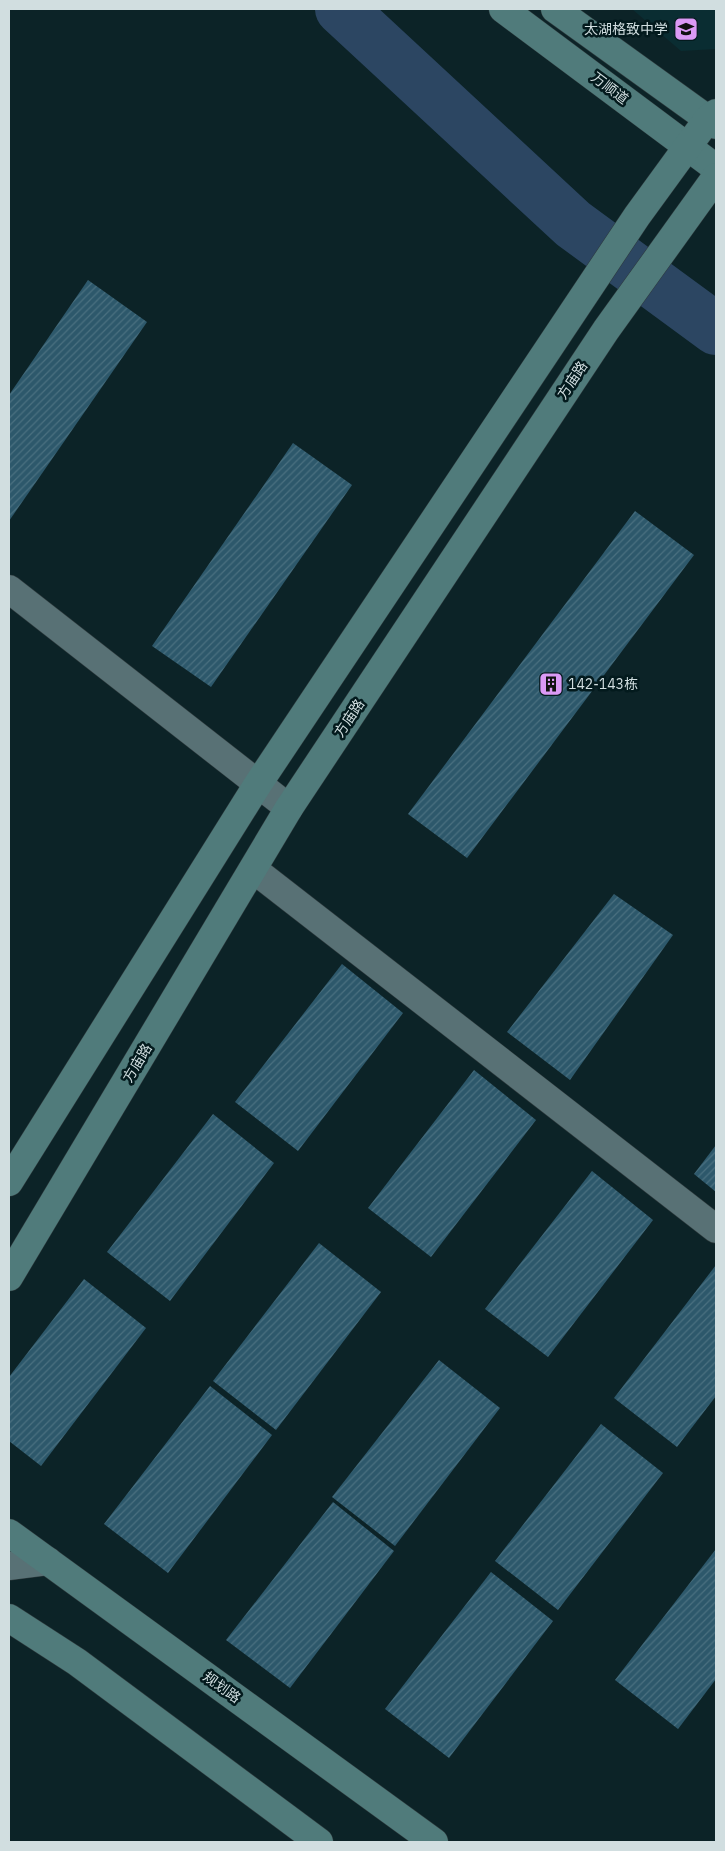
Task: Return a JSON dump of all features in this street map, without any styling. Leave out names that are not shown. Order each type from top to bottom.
[{"type":"street","name":"万顺道","points":[[503,9],[716,168]]},
{"type":"street","points":[[9,1182],[258,784],[637,216],[688,146],[714,119],[555,9]]},
{"type":"street","name":"方庙路","points":[[9,1277],[289,808],[606,330],[716,177]]},
{"type":"street","points":[[9,589],[289,808]]},
{"type":"street","points":[[253,869],[716,1229]]},
{"type":"street","name":"规划路","points":[[9,1533],[434,1842]]},
{"type":"street","points":[[9,1566],[48,1561]]},
{"type":"street","points":[[9,1618],[77,1662],[319,1842]]},
{"type":"shaded area","name":"太湖格致中学","points":[[632,9],[716,9],[716,49],[681,51]]},
{"type":"building","points":[[88,280],[147,322],[9,521],[9,395]]},
{"type":"building","points":[[293,443],[352,485],[211,687],[152,646]]},
{"type":"building","name":"142-143栋","points":[[635,511],[694,555],[467,858],[408,814]]},
{"type":"building","points":[[614,894],[673,935],[570,1080],[507,1032]]},
{"type":"building","points":[[342,964],[403,1013],[298,1151],[235,1102]]},
{"type":"building","points":[[474,1070],[536,1120],[431,1257],[368,1208]]},
{"type":"building","points":[[213,1114],[274,1163],[170,1301],[107,1252]]},
{"type":"building","points":[[716,1145],[716,1192],[694,1174]]},
{"type":"building","points":[[592,1171],[653,1220],[548,1357],[485,1309]]},
{"type":"building","points":[[319,1243],[381,1292],[276,1430],[213,1381]]},
{"type":"building","points":[[716,1265],[716,1396],[677,1447],[614,1398]]},
{"type":"building","points":[[84,1279],[146,1328],[41,1466],[9,1441],[9,1377]]},
{"type":"building","points":[[439,1360],[500,1408],[395,1546],[332,1497]]},
{"type":"building","points":[[210,1386],[272,1435],[168,1573],[104,1524]]},
{"type":"building","points":[[601,1424],[663,1473],[558,1610],[495,1561]]},
{"type":"building","points":[[333,1502],[394,1551],[290,1688],[226,1640]]},
{"type":"building","points":[[716,1549],[716,1679],[678,1729],[615,1680]]},
{"type":"building","points":[[491,1572],[553,1621],[449,1758],[385,1709]]},
{"type":"waterway","points":[[341,9],[573,224],[716,329]]},
{"type":"place","name":"太湖格致中学","points":[[686,29]]},
{"type":"place","name":"142-143栋","points":[[551,684]]}]
